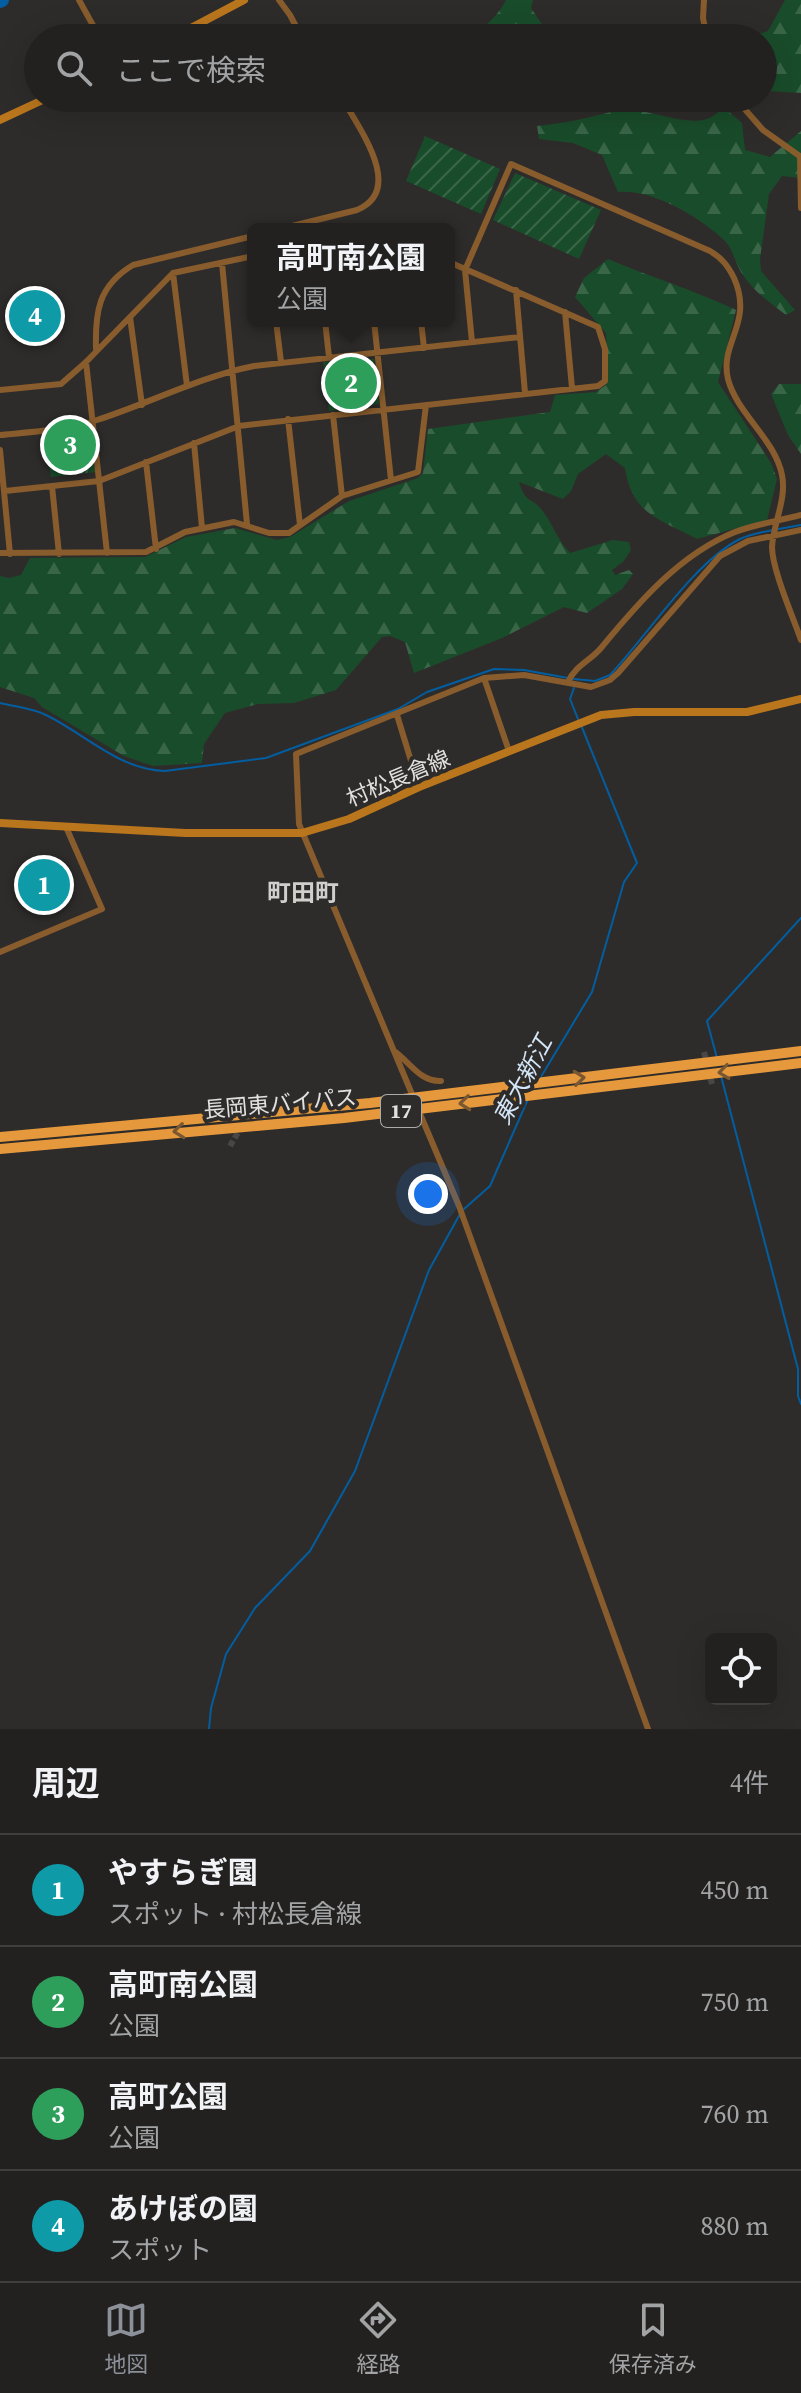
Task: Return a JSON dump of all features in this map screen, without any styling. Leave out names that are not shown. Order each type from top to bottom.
[{"type":"highway","name":"長岡東バイパス","points":[[0,1137],[414,1098],[801,1051]]},
{"type":"highway","name":"長岡東バイパス","points":[[0,1149],[419,1109],[801,1063]]},
{"type":"main road","points":[[199,24],[244,0]]},
{"type":"main road","points":[[0,120],[24,109]]},
{"type":"main road","name":"村松長倉線","points":[[0,823],[185,833],[317,831],[601,715],[747,712],[801,699]]},
{"type":"street","points":[[79,0],[92,24]]},
{"type":"street","points":[[279,0],[295,24]]},
{"type":"street","points":[[704,0],[704,24]]},
{"type":"street","points":[[304,223],[357,210],[368,205],[378,190],[379,175],[371,152],[350,112]]},
{"type":"street","points":[[747,112],[763,130],[801,156],[801,208]]},
{"type":"street","points":[[472,342],[465,270],[511,164],[723,259],[741,301],[740,319],[728,360],[728,379],[782,473],[773,553],[801,640]]},
{"type":"street","points":[[96,349],[100,301],[120,273],[133,265],[247,237]]},
{"type":"street","points":[[0,390],[61,384],[173,273],[247,257]]},
{"type":"street","points":[[222,263],[247,524]]},
{"type":"street","points":[[5,491],[99,481],[239,426],[598,386],[605,381],[605,349],[598,327],[455,265]]},
{"type":"street","points":[[173,273],[187,386]]},
{"type":"street","points":[[516,290],[525,393]]},
{"type":"street","points":[[565,312],[572,388]]},
{"type":"street","points":[[130,317],[142,405]]},
{"type":"street","points":[[277,327],[281,362]]},
{"type":"street","points":[[326,327],[329,357]]},
{"type":"street","points":[[375,327],[391,480]]},
{"type":"street","points":[[422,327],[424,348]]},
{"type":"street","points":[[0,435],[93,422],[232,370],[520,337]]},
{"type":"street","points":[[86,362],[107,553]]},
{"type":"street","points":[[0,553],[146,552],[185,532],[234,522],[280,534],[289,533],[342,496],[418,472],[426,405]]},
{"type":"street","points":[[333,415],[342,496]]},
{"type":"street","points":[[288,419],[300,525]]},
{"type":"street","points":[[194,443],[202,528]]},
{"type":"street","points":[[0,450],[10,554]]},
{"type":"street","points":[[146,462],[156,549]]},
{"type":"street","points":[[52,486],[59,554]]},
{"type":"street","points":[[568,682],[574,670],[597,652],[649,592],[703,548],[738,531],[801,515]]},
{"type":"street","points":[[648,1729],[459,1206],[302,833],[298,813],[296,754],[484,678],[524,675],[591,687],[610,680],[720,556],[748,541],[801,530]]},
{"type":"street","points":[[484,678],[509,751]]},
{"type":"street","points":[[397,715],[419,787]]},
{"type":"street","points":[[0,952],[102,909],[66,827]]},
{"type":"street","points":[[394,1051],[411,1063],[421,1076],[431,1081],[441,1081]]},
{"type":"green space","points":[[506,0],[533,0],[531,8],[542,24],[488,24]]},
{"type":"green space","points":[[785,0],[801,0],[801,93],[777,92],[777,24],[772,24]]},
{"type":"green space","points":[[612,112],[644,112],[693,121],[717,112],[729,112],[742,123],[745,150],[770,157],[801,131],[801,178],[782,176],[769,194],[760,259],[761,271],[795,310],[786,315],[751,285],[727,243],[714,231],[660,199],[618,192],[602,155],[573,143],[539,139],[537,126]]},
{"type":"green space","points":[[425,136],[500,169],[481,214],[406,181]]},
{"type":"green space","points":[[515,173],[601,210],[579,259],[493,220]]},
{"type":"green space","points":[[608,259],[736,310],[718,382],[771,463],[777,479],[767,520],[697,539],[660,520],[641,506],[634,496],[625,468],[606,454],[578,474],[571,491],[563,499],[519,482],[526,497],[542,510],[570,553],[613,540],[629,542],[631,550],[623,562],[612,570],[615,575],[629,570],[633,574],[622,589],[587,613],[564,607],[502,638],[414,673],[405,642],[390,636],[382,637],[336,690],[294,703],[258,704],[225,713],[204,744],[202,763],[153,766],[124,756],[42,707],[34,698],[0,687],[0,576],[9,578],[21,575],[30,558],[145,557],[186,537],[235,528],[277,540],[290,537],[349,501],[418,478],[423,473],[428,429],[550,412],[555,395],[596,392],[606,385],[606,333],[575,297],[584,278]]},
{"type":"green space","points":[[374,359],[379,404],[329,411],[323,362]]},
{"type":"green space","points":[[779,384],[801,384],[801,454],[788,435],[771,394]]},
{"type":"green space","points":[[92,427],[97,472],[51,477],[44,433]]},
{"type":"waterway","name":"東大新江","points":[[574,679],[595,681],[610,675],[688,582],[723,550],[747,536],[801,525]]},
{"type":"waterway","points":[[0,703],[42,713],[118,758],[133,765],[165,771],[266,758],[398,709],[427,692],[494,669],[524,670],[568,678]]},
{"type":"waterway","name":"東大新江","points":[[574,688],[570,699],[578,719]]},
{"type":"waterway","name":"東大新江","points":[[539,1080],[592,992],[624,882],[637,863],[581,725]]},
{"type":"waterway","points":[[717,1058],[707,1021],[801,918]]},
{"type":"waterway","points":[[721,1076],[798,1369],[801,1404]]},
{"type":"waterway","name":"東大新江","points":[[464,1209],[490,1186],[528,1099]]},
{"type":"waterway","name":"東大新江","points":[[209,1729],[211,1708],[226,1654],[255,1608],[310,1551],[355,1471],[429,1270],[460,1214]]},
{"type":"tunnel","points":[[704,1052],[712,1084]]},
{"type":"tunnel","points":[[248,1115],[256,1101]]},
{"type":"tunnel","points":[[230,1146],[240,1129]]},
{"type":"place","name":"あけぼの園","points":[[35,316]]},
{"type":"place","name":"高町南公園","points":[[351,383]]},
{"type":"place","name":"高町公園","points":[[70,445]]},
{"type":"place","name":"やすらぎ園","points":[[44,885]]},
{"type":"district","name":"町田町","points":[[303,893]]}]
